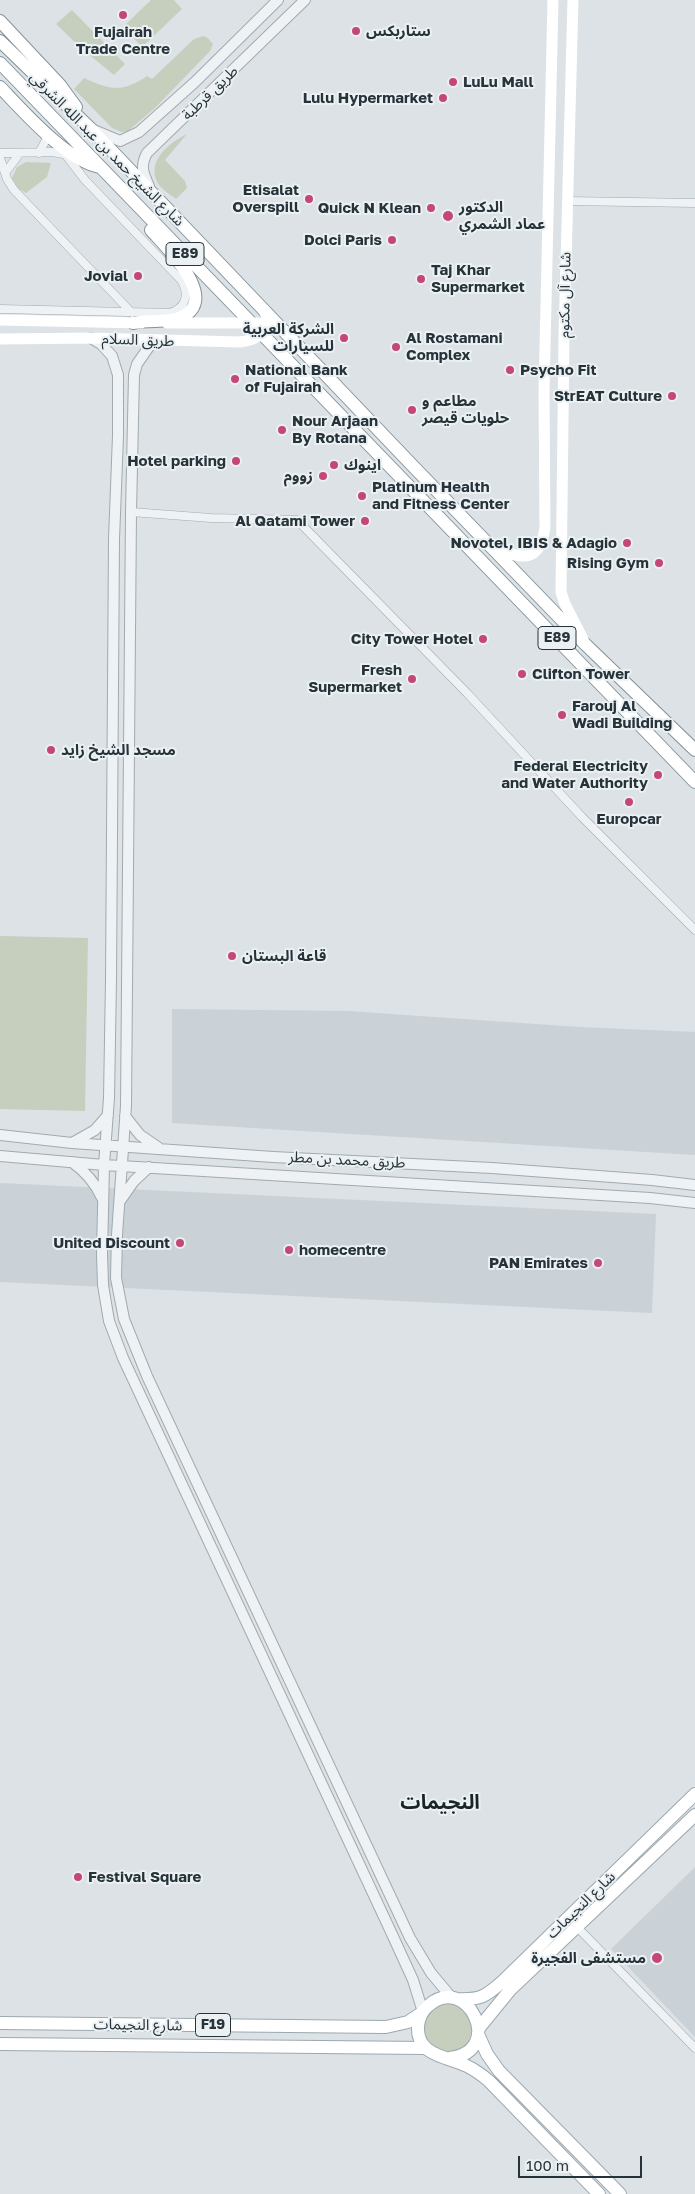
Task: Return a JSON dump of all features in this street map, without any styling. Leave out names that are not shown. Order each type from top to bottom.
[{"type":"main road","name":"شارع آل مكتوم","points":[[491,547],[519,557],[528,556],[535,552],[544,538],[546,507],[544,392],[553,0]]},
{"type":"main road","name":"شارع آل مكتوم","points":[[573,0],[567,200],[562,592],[565,604],[586,644]]},
{"type":"main road","points":[[0,21],[60,86],[90,128]]},
{"type":"main road","name":"شارع الشيخ حمد بن عبد الله الشرقي","points":[[0,41],[90,128],[376,428],[586,644],[695,750]]},
{"type":"main road","points":[[552,67],[559,62],[565,68],[562,130],[568,161]]},
{"type":"main road","name":"شارع الشيخ حمد بن عبد الله الشرقي","points":[[0,63],[252,323],[265,329],[276,348],[695,782]]},
{"type":"main road","points":[[0,87],[70,155],[87,164],[101,167]]},
{"type":"main road","points":[[119,185],[142,219],[188,273],[195,292],[193,304],[184,315],[177,319],[144,320],[133,318]]},
{"type":"main road","points":[[138,205],[169,229],[246,308],[253,307],[253,298]]},
{"type":"main road","points":[[264,310],[265,329],[282,329]]},
{"type":"main road","name":"طريق السلام","points":[[0,320],[133,318],[252,323]]},
{"type":"main road","name":"طريق السلام","points":[[0,339],[91,338],[240,342],[257,338],[265,329]]},
{"type":"main road","points":[[276,348],[273,340],[280,336],[357,415],[376,428]]},
{"type":"main road","points":[[546,507],[554,519],[562,516]]},
{"type":"main road","name":"شارع النجيمات","points":[[455,1999],[476,2000],[486,1995],[502,1982],[695,1794]]},
{"type":"main road","name":"شارع النجيمات","points":[[478,2031],[510,1990],[695,1815]]},
{"type":"main road","points":[[455,1999],[471,2008],[487,2054],[499,2071],[620,2194]]},
{"type":"main road","name":"F19","points":[[423,2012],[429,2005],[438,2000],[455,1999]]},
{"type":"main road","points":[[423,2012],[419,2020],[418,2033],[426,2048]]},
{"type":"main road","name":"شارع النجيمات","points":[[0,2023],[386,2027],[408,2022],[423,2012]]},
{"type":"main road","points":[[450,2058],[466,2053],[474,2044],[478,2031]]},
{"type":"main road","name":"شارع النجيمات","points":[[0,2044],[426,2048]]},
{"type":"main road","name":"F19","points":[[426,2048],[437,2056],[450,2058]]},
{"type":"main road","points":[[450,2058],[468,2066],[489,2081],[599,2194]]},
{"type":"street","name":"طريق قرطبة","points":[[90,128],[120,141],[132,137],[195,82],[278,0]]},
{"type":"street","name":"طريق قرطبة","points":[[153,195],[142,172],[145,156],[305,0]]},
{"type":"street","points":[[195,82],[208,96]]},
{"type":"street","points":[[39,152],[49,134]]},
{"type":"street","points":[[5,173],[20,152]]},
{"type":"street","points":[[0,153],[39,152],[70,155],[85,180],[184,286],[186,299],[176,311],[133,318],[0,309]]},
{"type":"street","points":[[0,158],[14,190],[118,299],[133,318]]},
{"type":"street","points":[[567,200],[695,203]]},
{"type":"street","points":[[91,338],[107,350],[116,364],[118,375],[118,441],[114,539],[111,984],[108,1114],[103,1202],[103,1285],[109,1321],[122,1358],[413,1980],[423,2012]]},
{"type":"street","points":[[153,341],[137,364],[134,374],[130,512],[126,1116],[118,1204],[116,1278],[124,1318],[146,1376],[410,1938],[431,1973],[455,1999]]},
{"type":"street","points":[[118,441],[125,435],[130,439],[132,446]]},
{"type":"street","points":[[130,512],[211,518],[297,520],[467,693],[588,823],[695,930]]},
{"type":"street","points":[[114,643],[120,651],[130,650]]},
{"type":"street","points":[[113,785],[118,782],[122,783],[128,798]]},
{"type":"street","points":[[111,984],[118,996],[126,992]]},
{"type":"street","points":[[72,1143],[95,1130],[108,1114]]},
{"type":"street","points":[[126,1116],[140,1135],[160,1149]]},
{"type":"street","name":"طريق محمد بن مطر","points":[[0,1135],[72,1143],[492,1168],[695,1185]]},
{"type":"street","name":"طريق محمد بن مطر","points":[[0,1156],[104,1165],[650,1198],[695,1203]]},
{"type":"street","points":[[71,1162],[81,1168],[93,1181],[103,1202]]},
{"type":"street","points":[[118,1204],[134,1180],[149,1167]]},
{"type":"street","points":[[577,1927],[695,2048]]},
{"type":"shaded area","points":[[172,1009],[348,1011],[579,1027],[695,1032],[695,1155],[172,1123]]},
{"type":"shaded area","points":[[0,1183],[656,1214],[652,1313],[0,1282]]},
{"type":"shaded area","name":"مستشفى الفجيرة","points":[[695,1867],[695,2037],[611,1949]]},
{"type":"green space","points":[[151,0],[174,0],[182,9],[142,47],[123,27]]},
{"type":"green space","points":[[72,10],[125,64],[114,75],[82,49],[56,24]]},
{"type":"green space","points":[[203,36],[208,38],[213,44],[210,51],[156,107],[128,131],[122,132],[112,128],[74,89],[84,78],[101,85],[116,88],[130,85],[147,76],[152,79],[194,39]]},
{"type":"green space","points":[[187,134],[165,160],[185,181],[187,188],[176,199],[160,186],[156,178],[156,162],[166,148]]},
{"type":"green space","points":[[26,162],[51,163],[47,177],[26,193],[19,189],[12,178],[17,167]]},
{"type":"green space","points":[[0,936],[88,938],[85,1111],[0,1109]]},
{"type":"green space","points":[[443,2004],[453,2004],[465,2011],[472,2023],[472,2033],[465,2045],[453,2052],[443,2052],[435,2048],[428,2041],[424,2033],[424,2023],[428,2015],[435,2008]]},
{"type":"place","name":"Fujairah Trade Centre","points":[[123,15]]},
{"type":"place","name":"ستاربكس","points":[[356,31]]},
{"type":"place","name":"LuLu Mall","points":[[453,82]]},
{"type":"place","name":"Lulu Hypermarket","points":[[443,98]]},
{"type":"place","name":"Etisalat Overspill","points":[[309,199]]},
{"type":"place","name":"Quick N Klean","points":[[431,208]]},
{"type":"place","name":"الدكتور عماد الشمري","points":[[448,216]]},
{"type":"place","name":"Dolci Paris","points":[[392,240]]},
{"type":"place","name":"Jovial","points":[[138,276]]},
{"type":"place","name":"Taj Khar Supermarket","points":[[421,279]]},
{"type":"place","name":"الشركة العربية للسيارات","points":[[344,338]]},
{"type":"place","name":"Al Rostamani Complex","points":[[396,347]]},
{"type":"place","name":"Psycho Fit","points":[[510,370]]},
{"type":"place","name":"National Bank of Fujairah","points":[[235,379]]},
{"type":"place","name":"StrEAT Culture","points":[[672,396]]},
{"type":"place","name":"مطاعم و حلويات قيصر","points":[[412,410]]},
{"type":"place","name":"Nour Arjaan By Rotana","points":[[282,430]]},
{"type":"place","name":"Hotel parking","points":[[236,461]]},
{"type":"place","name":"اينوك","points":[[334,465]]},
{"type":"place","name":"زووم","points":[[323,476]]},
{"type":"place","name":"Platinum Health and Fitness Center","points":[[362,496]]},
{"type":"place","name":"Al Qatami Tower","points":[[365,521]]},
{"type":"place","name":"Novotel, IBIS & Adagio","points":[[627,543]]},
{"type":"place","name":"Rising Gym","points":[[659,563]]},
{"type":"place","name":"City Tower Hotel","points":[[483,639]]},
{"type":"place","name":"Clifton Tower","points":[[522,674]]},
{"type":"place","name":"Fresh Supermarket","points":[[412,679]]},
{"type":"place","name":"Farouj Al Wadi Building","points":[[562,715]]},
{"type":"place","name":"مسجد الشيخ زايد","points":[[51,750]]},
{"type":"place","name":"Federal Electricity and Water Authority","points":[[658,775]]},
{"type":"place","name":"Europcar","points":[[629,802]]},
{"type":"place","name":"قاعة البستان","points":[[232,956]]},
{"type":"place","name":"United Discount","points":[[180,1243]]},
{"type":"place","name":"homecentre","points":[[289,1250]]},
{"type":"place","name":"PAN Emirates","points":[[598,1263]]},
{"type":"place","name":"Festival Square","points":[[78,1877]]},
{"type":"place","name":"مستشفى الفجيرة","points":[[657,1958]]},
{"type":"district","name":"النجيمات","points":[[440,1803]]}]
